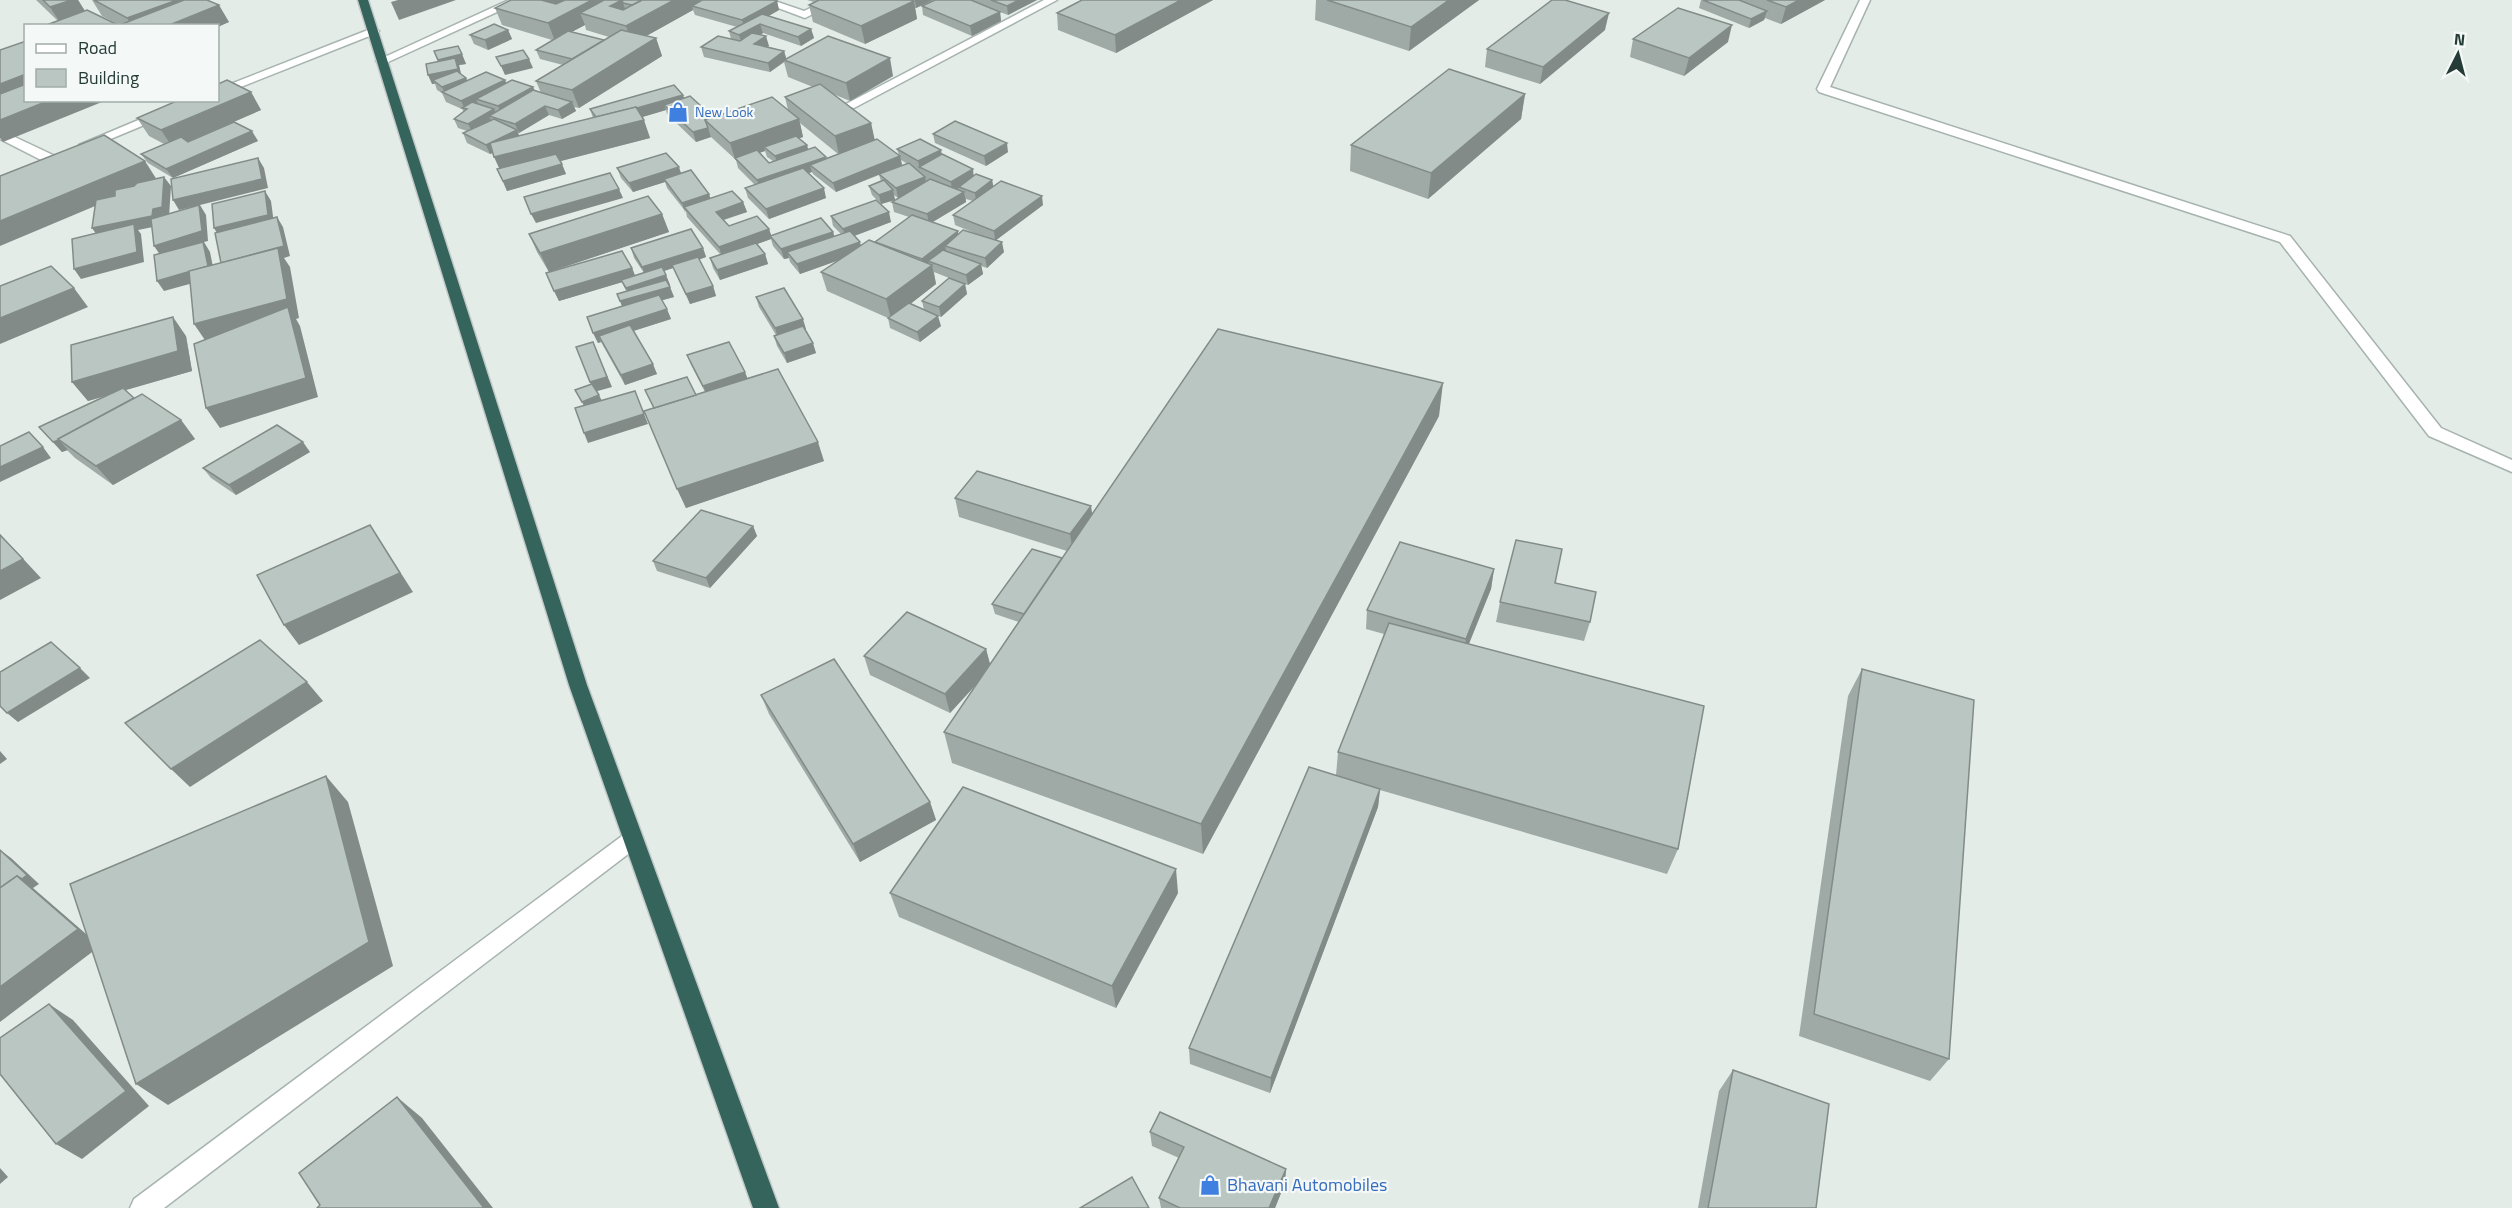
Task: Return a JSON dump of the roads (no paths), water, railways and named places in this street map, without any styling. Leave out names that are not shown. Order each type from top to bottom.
[{"type":"highway","points":[[363,0],[578,685],[766,1208]]},
{"type":"street","points":[[382,61],[518,0]]},
{"type":"street","points":[[762,0],[805,15],[835,0]]},
{"type":"street","points":[[850,105],[1052,0]]},
{"type":"street","points":[[1865,0],[1823,89],[2285,239],[2435,432],[2512,466]]},
{"type":"street","points":[[219,93],[373,31]]},
{"type":"street","points":[[30,167],[193,102]]},
{"type":"street","points":[[0,134],[60,155]]},
{"type":"street","points":[[143,1208],[633,839]]},
{"type":"place","name":"New Look","points":[[678,112]]},
{"type":"place","name":"Bhavani Automobiles","points":[[1210,1185]]}]
